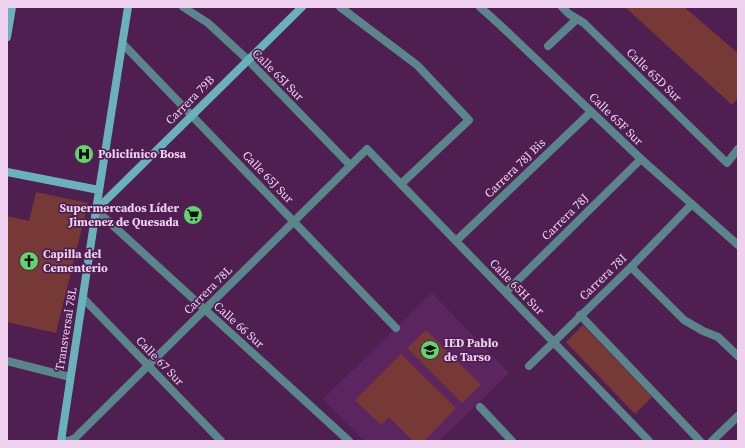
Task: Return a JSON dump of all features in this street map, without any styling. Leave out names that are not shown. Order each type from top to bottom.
[{"type":"street","points":[[7,37],[12,7]]},
{"type":"street","name":"Transversal 78L","points":[[62,441],[82,298],[128,7]]},
{"type":"street","name":"Calle 65I Sur","points":[[183,7],[208,23],[248,60],[350,165]]},
{"type":"street","name":"Carrera 79B","points":[[96,210],[302,7]]},
{"type":"street","points":[[340,7],[417,65],[469,120],[401,184]]},
{"type":"street","name":"Calle 65F Sur","points":[[480,7],[641,159],[738,244]]},
{"type":"street","name":"Calle 65D Sur","points":[[562,7],[569,14],[584,23],[727,163],[738,149]]},
{"type":"street","points":[[548,46],[577,19]]},
{"type":"street","name":"Calle 65J Sur","points":[[123,44],[396,328]]},
{"type":"street","name":"Carrera 78J Bis","points":[[456,241],[591,112]]},
{"type":"street","name":"Carrera 78L","points":[[62,441],[69,441],[76,438],[367,149]]},
{"type":"street","name":"Calle 65H Sur","points":[[367,149],[649,441]]},
{"type":"street","name":"Carrera 78J","points":[[506,292],[641,159]]},
{"type":"street","points":[[7,172],[99,190]]},
{"type":"street","name":"Carrera 78I","points":[[529,366],[631,267],[692,204]]},
{"type":"street","name":"Calle 66 Sur","points":[[96,210],[349,441]]},
{"type":"street","points":[[631,267],[684,320],[703,331],[718,337],[738,356]]},
{"type":"street","name":"Calle 67 Sur","points":[[82,298],[221,441]]},
{"type":"street","points":[[580,315],[700,441]]},
{"type":"street","points":[[7,361],[70,377]]},
{"type":"street","points":[[480,407],[512,441]]},
{"type":"street","points":[[712,441],[738,416]]},
{"type":"shaded area","points":[[625,7],[684,7],[738,53],[738,98],[732,105]]},
{"type":"shaded area","points":[[36,192],[88,203],[56,333],[7,322],[7,216],[29,221]]},
{"type":"shaded area","name":"IED Pablo de Tarso","points":[[432,293],[509,373],[439,441],[364,441],[323,399]]},
{"type":"shaded area","points":[[583,325],[652,397],[635,414],[566,342]]},
{"type":"shaded area","points":[[426,330],[481,385],[462,403],[407,348]]},
{"type":"shaded area","points":[[401,354],[456,408],[424,441],[413,441],[389,417],[381,425],[355,400]]},
{"type":"place","name":"Policlínico Bosa","points":[[84,154]]},
{"type":"place","name":"Supermercados Líder Jimenez de Quesada","points":[[193,215]]},
{"type":"place","name":"Capilla del Cementerio","points":[[29,261]]},
{"type":"place","name":"IED Pablo de Tarso","points":[[430,350]]}]
